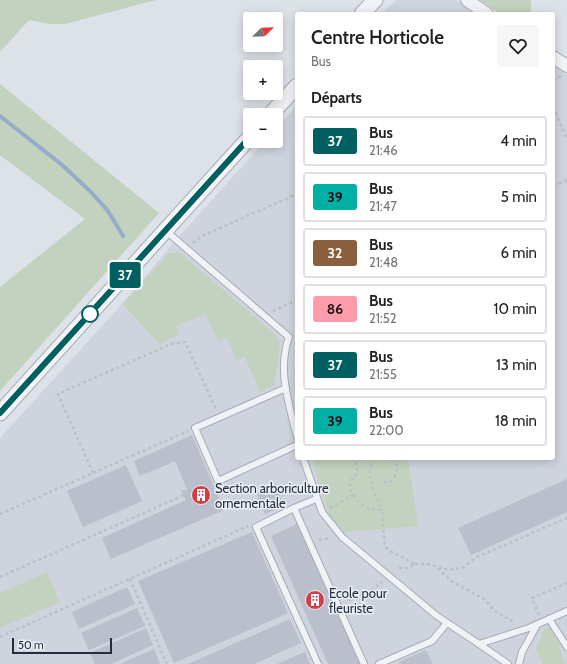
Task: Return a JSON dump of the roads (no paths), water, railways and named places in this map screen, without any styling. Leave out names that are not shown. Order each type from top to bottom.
[{"type":"street","points":[[364,12],[375,0]]},
{"type":"street","points":[[467,0],[485,12]]},
{"type":"street","points":[[555,58],[567,66]]},
{"type":"street","points":[[277,108],[295,88]]},
{"type":"street","points":[[0,413],[243,145]]},
{"type":"lane","points":[[165,230],[289,337],[283,362],[286,388],[295,428]]},
{"type":"lane","points":[[286,388],[195,428],[218,481],[295,446]]},
{"type":"lane","points":[[304,460],[316,499],[327,520],[342,537],[447,623],[508,664]]},
{"type":"lane","points":[[316,499],[256,527],[318,664]]},
{"type":"lane","points":[[294,508],[364,664]]},
{"type":"lane","points":[[480,644],[539,624],[567,611]]},
{"type":"lane","points":[[549,619],[567,647]]},
{"type":"lane","points":[[379,664],[432,641],[447,623]]},
{"type":"lane","points":[[519,664],[524,647],[539,624]]},
{"type":"waterway","points":[[0,116],[61,164],[90,191],[108,211],[123,236]]},
{"type":"place","name":"Section arboriculture ornementale","points":[[201,495]]},
{"type":"place","name":"Ecole pour fleuriste","points":[[315,600]]}]
